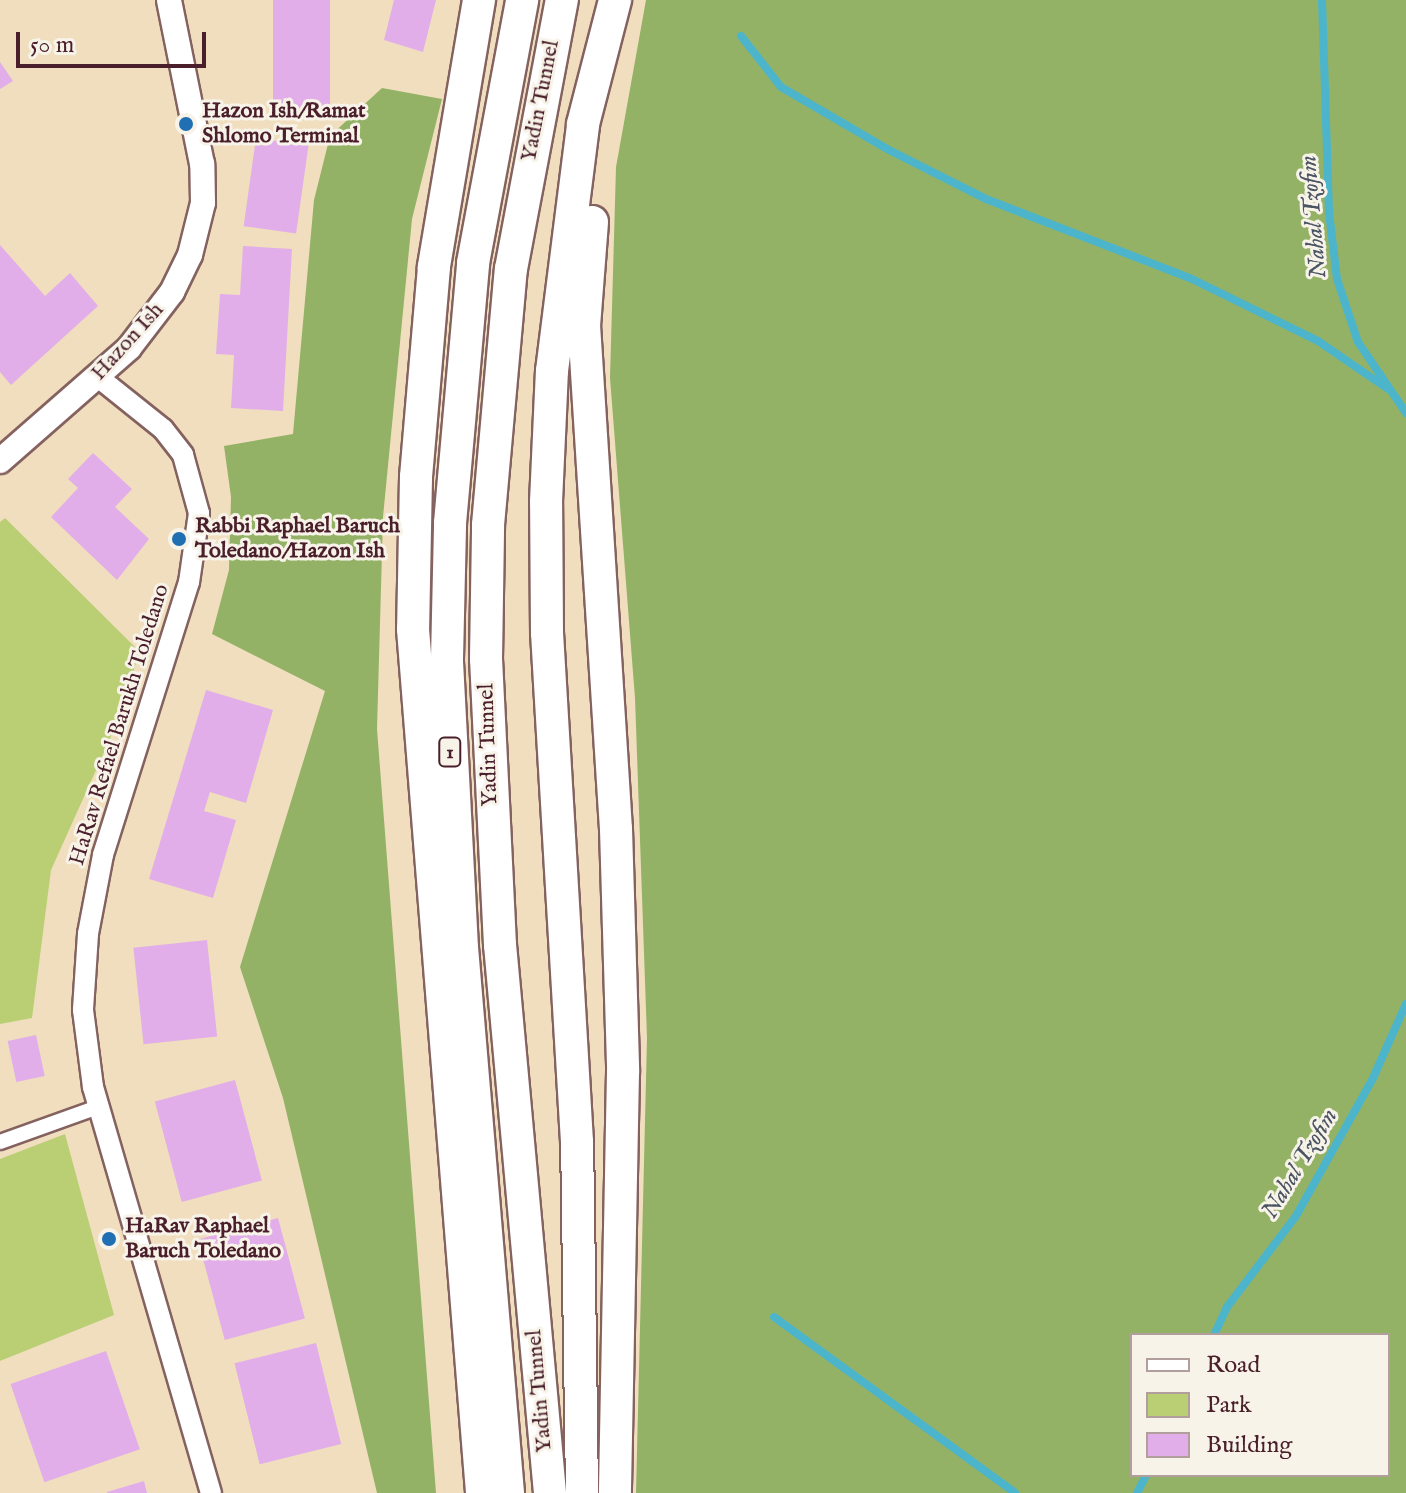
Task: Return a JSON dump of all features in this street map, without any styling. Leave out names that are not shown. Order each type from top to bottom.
[{"type":"highway","points":[[479,0],[434,267],[416,477],[413,629],[482,1493]]},
{"type":"highway","name":"Yadin Tunnel","points":[[508,1493],[460,919],[447,659],[450,523],[466,320],[493,137],[522,0]]},
{"type":"highway","name":"Yadin Tunnel","points":[[550,1493],[500,945],[486,659],[489,510],[511,269],[562,0]]},
{"type":"highway","points":[[582,1493],[577,1142],[547,633],[546,502],[552,371],[583,124],[617,0]]},
{"type":"highway","points":[[615,1493],[622,1282],[621,969],[584,325],[617,0]]},
{"type":"street","name":"Hazon Ish","points":[[0,461],[98,377],[172,292],[200,221],[200,149],[169,0]]},
{"type":"street","name":"HaRav Refael Barukh Toledano","points":[[98,377],[163,429],[183,455],[199,513],[189,582],[128,765],[94,895],[83,1010],[98,1107],[211,1493]]},
{"type":"street","points":[[0,1142],[98,1107]]},
{"type":"green space","points":[[646,0],[1406,0],[1406,1493],[636,1493],[647,1038],[635,698],[610,378],[616,167]]},
{"type":"green space","points":[[382,88],[442,99],[412,219],[383,517],[377,729],[436,1493],[377,1493],[283,1098],[240,967],[325,691],[212,634],[229,570],[231,497],[224,446],[293,434],[314,200],[330,136]]},
{"type":"green space","points":[[5,518],[140,652],[110,739],[51,870],[32,1018],[0,1024],[0,522]]},
{"type":"green space","points":[[65,1134],[114,1315],[0,1361],[0,1159]]},
{"type":"building","points":[[273,0],[330,0],[330,117],[273,117]]},
{"type":"building","points":[[394,0],[436,0],[423,52],[384,40]]},
{"type":"building","points":[[0,62],[13,81],[0,89]]},
{"type":"building","points":[[256,138],[308,145],[296,234],[244,226]]},
{"type":"building","points":[[0,245],[45,296],[70,273],[98,306],[11,385],[0,372]]},
{"type":"building","points":[[243,246],[292,249],[283,411],[231,408],[234,355],[216,354],[220,294],[240,295]]},
{"type":"building","points":[[93,453],[132,489],[115,507],[149,539],[117,580],[51,517],[78,488],[68,479]]},
{"type":"building","points":[[206,690],[273,710],[246,803],[210,792],[204,811],[236,820],[213,898],[149,879]]},
{"type":"building","points":[[207,940],[217,1036],[144,1044],[133,948]]},
{"type":"building","points":[[36,1035],[45,1076],[16,1082],[8,1041]]},
{"type":"building","points":[[235,1080],[262,1180],[182,1202],[155,1101]]},
{"type":"building","points":[[278,1218],[305,1318],[225,1340],[198,1239]]},
{"type":"building","points":[[316,1343],[341,1444],[260,1464],[234,1363]]},
{"type":"building","points":[[106,1351],[140,1449],[44,1482],[11,1384]]},
{"type":"building","points":[[144,1481],[147,1493],[107,1493],[107,1492]]},
{"type":"waterway","name":"Nahal Tzofim","points":[[1322,0],[1329,212],[1337,279],[1358,342],[1406,413]]},
{"type":"waterway","points":[[741,36],[781,87],[889,150],[986,199],[1190,278],[1318,341],[1388,389]]},
{"type":"waterway","name":"Nahal Tzofim","points":[[1215,1333],[1227,1307],[1296,1216],[1373,1078],[1406,1004]]},
{"type":"waterway","points":[[774,1317],[1015,1493]]},
{"type":"waterway","name":"Nahal Tzofim","points":[[1137,1493],[1145,1477]]},
{"type":"place","name":"Hazon Ish/Ramat Shlomo Terminal","points":[[186,124]]},
{"type":"place","name":"Rabbi Raphael Baruch Toledano/Hazon Ish","points":[[179,539]]},
{"type":"place","name":"HaRav Raphael Baruch Toledano","points":[[109,1239]]}]
